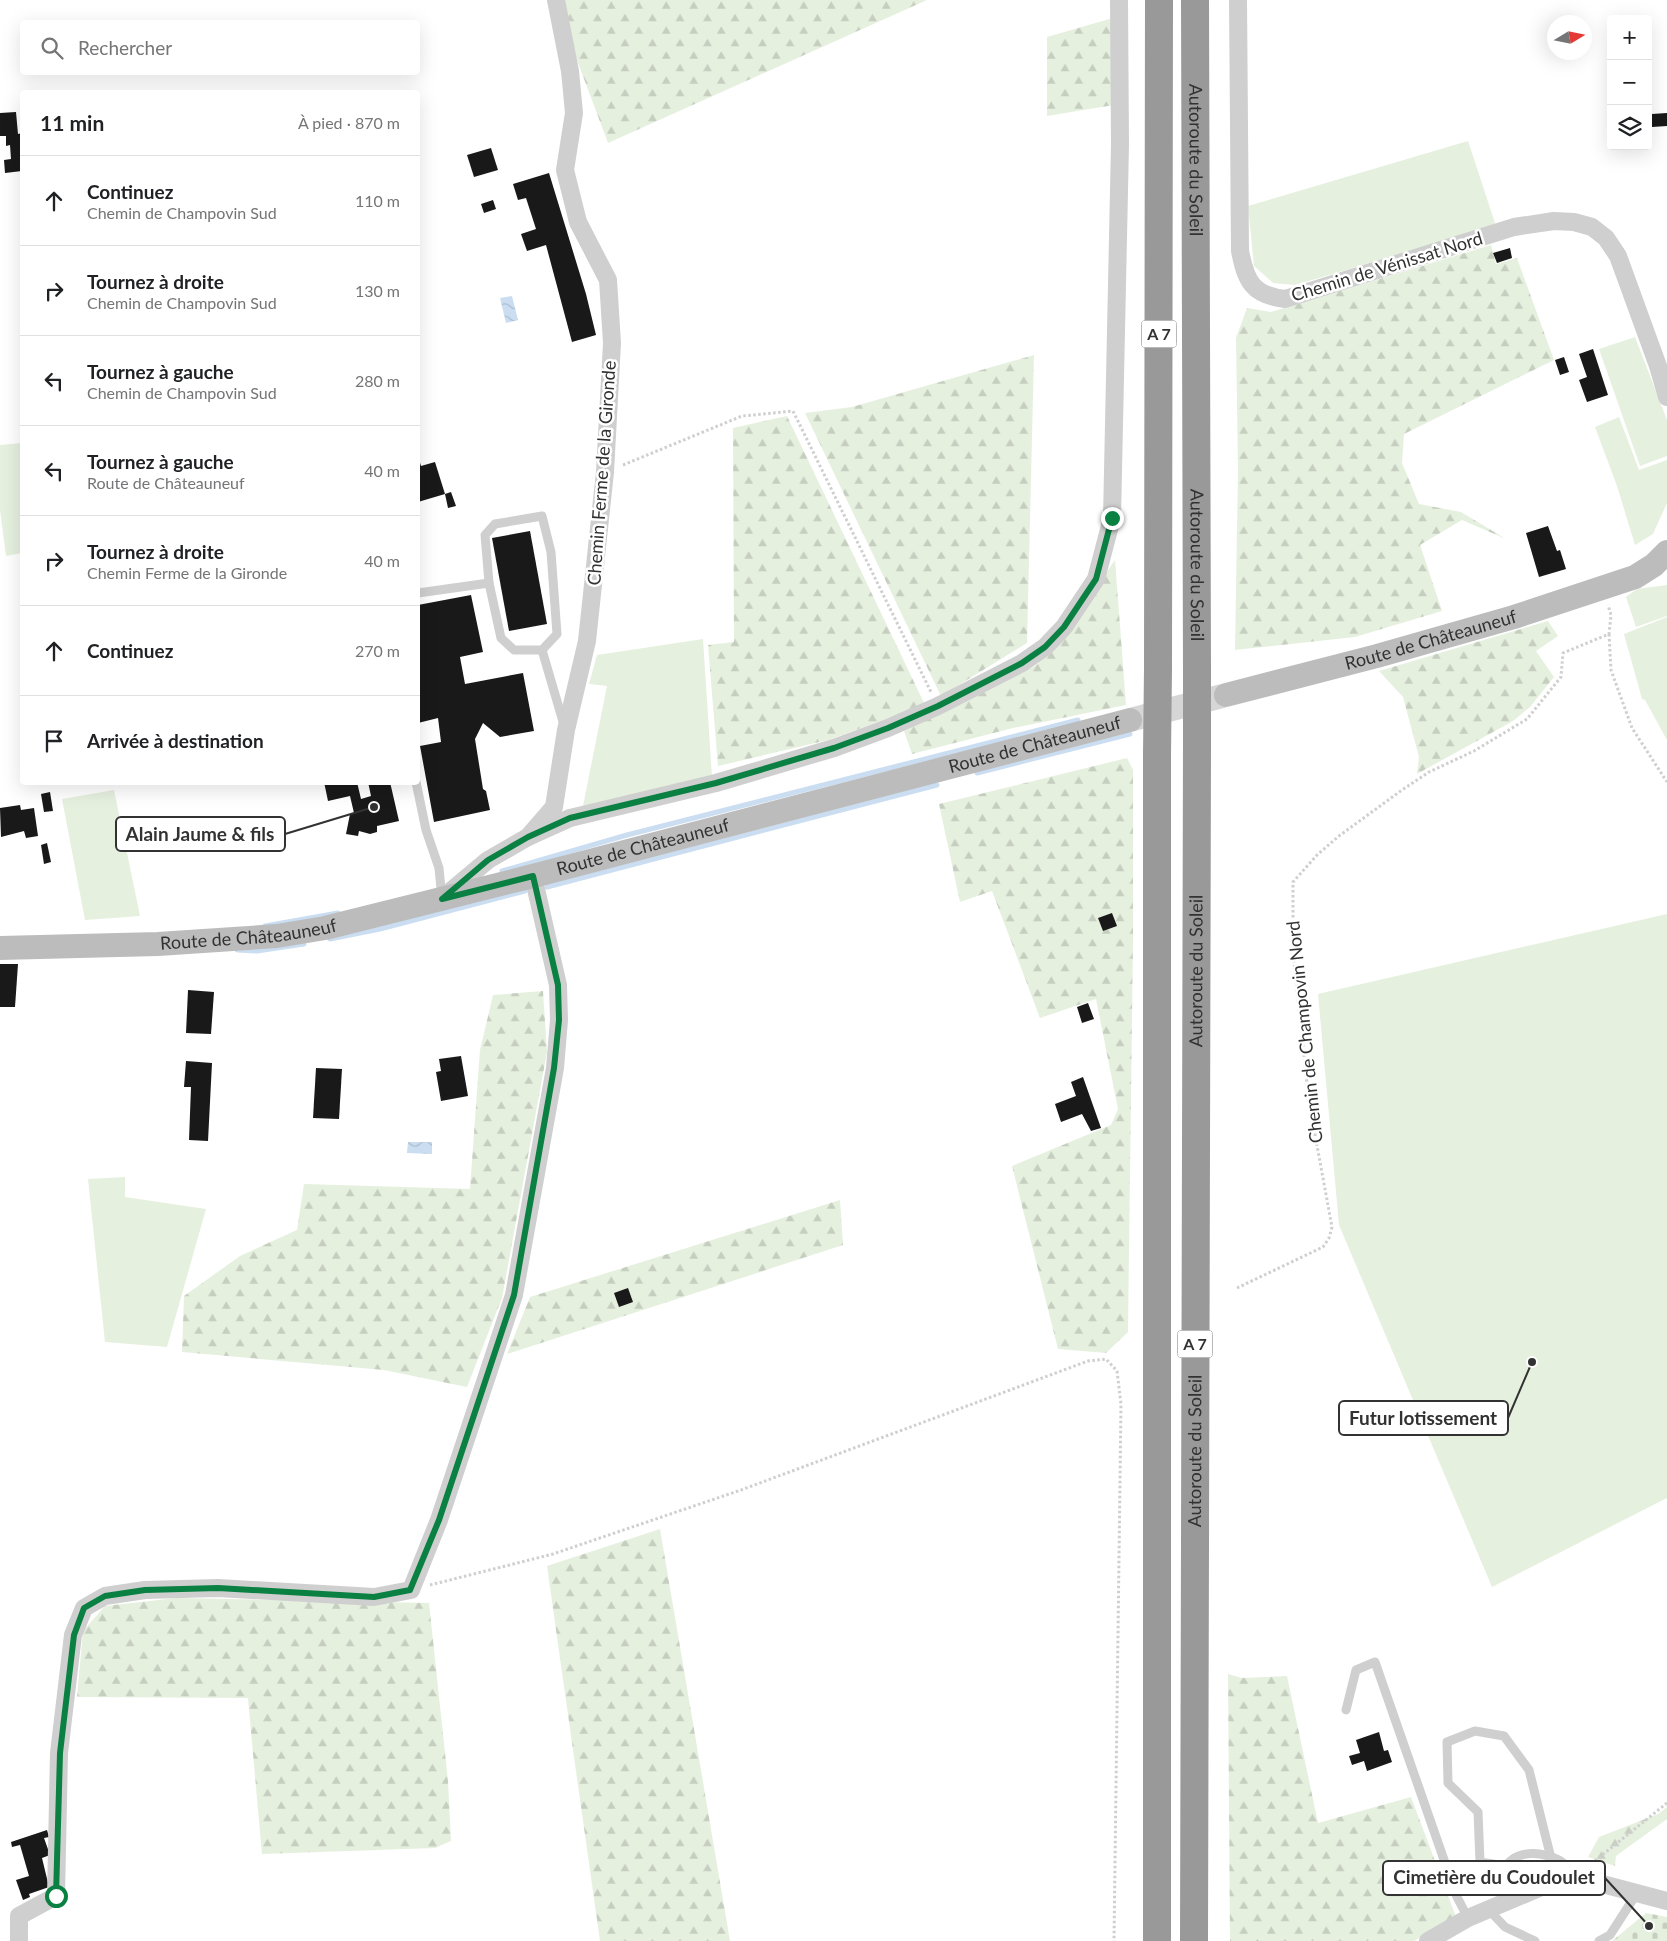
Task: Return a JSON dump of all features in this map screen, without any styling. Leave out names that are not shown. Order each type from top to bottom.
[{"type":"highway","name":"Autoroute du Soleil","points":[[1157,1941],[1159,0]]},
{"type":"highway","name":"Autoroute du Soleil","points":[[1194,1941],[1197,747],[1195,0]]},
{"type":"highway","points":[[1194,1674],[1213,1747],[1213,1941]]},
{"type":"main road","name":"Route de Châteauneuf","points":[[1226,694],[1413,646],[1514,617],[1635,577],[1654,565],[1667,552]]},
{"type":"main road","name":"Route de Châteauneuf","points":[[1635,577],[1667,576]]},
{"type":"main road","name":"Route de Châteauneuf","points":[[0,948],[158,944],[277,936],[380,916],[1130,720]]},
{"type":"street","name":"Chemin Ferme de la Gironde","points":[[442,899],[488,860],[528,837],[554,807],[566,730],[587,641],[605,472],[612,343],[608,280],[578,222],[565,170],[574,113],[570,71],[556,0]]},
{"type":"street","points":[[528,837],[570,818],[716,783],[834,748],[888,728],[938,706],[1022,663],[1045,647],[1064,627],[1096,579],[1106,543],[1112,508],[1120,144],[1119,0]]},
{"type":"street","name":"Chemin de Vénissat Nord","points":[[1238,0],[1240,251],[1244,272],[1254,288],[1268,297],[1285,299],[1514,227],[1554,220],[1574,222],[1592,227],[1606,238],[1619,258],[1667,397]]},
{"type":"street","points":[[19,1941],[19,1916],[56,1896],[60,1753],[74,1635],[84,1608],[105,1596],[145,1590],[218,1588],[374,1597],[410,1590],[439,1520],[514,1295],[554,1068],[559,1020],[558,985],[533,876]]},
{"type":"street","points":[[1428,1941],[1468,1918],[1550,1883],[1576,1876],[1667,1901]]},
{"type":"lane","points":[[542,516],[551,552],[557,634],[542,650],[514,650],[501,638],[489,583],[485,535],[495,524],[542,516]]},
{"type":"lane","points":[[420,593],[489,583]]},
{"type":"lane","points":[[542,650],[566,730]]},
{"type":"lane","points":[[417,785],[426,830],[439,868],[442,899]]},
{"type":"lane","points":[[1346,1710],[1356,1670],[1375,1662],[1457,1897],[1468,1918]]},
{"type":"lane","points":[[1506,1866],[1480,1862],[1478,1812],[1448,1783],[1446,1742],[1475,1731],[1504,1736],[1529,1770],[1551,1858]]},
{"type":"lane","points":[[1508,1901],[1502,1887],[1501,1876],[1506,1866],[1519,1855],[1533,1854],[1560,1860],[1576,1876]]},
{"type":"lane","points":[[1600,1941],[1610,1935],[1637,1893]]},
{"type":"lane","points":[[1488,1910],[1505,1928],[1535,1941]]},
{"type":"path","points":[[605,472],[742,416],[793,411],[938,706]]},
{"type":"path","points":[[1603,588],[1611,615],[1609,634],[1611,670],[1632,728],[1667,782]]},
{"type":"path","name":"Chemin de Champovin Nord","points":[[1237,1288],[1323,1247],[1329,1238],[1332,1227],[1309,1102],[1295,973],[1292,906],[1293,882],[1317,855],[1339,836],[1402,790],[1429,772],[1474,751],[1527,720],[1561,677],[1563,652],[1609,634]]},
{"type":"path","points":[[410,1590],[553,1554],[741,1490],[1088,1361],[1106,1359],[1117,1371],[1121,1404],[1114,1941]]},
{"type":"path","points":[[1576,1876],[1667,1803]]},
{"type":"green space","points":[[563,0],[927,0],[608,143],[568,36]]},
{"type":"green space","points":[[1113,18],[1114,105],[1047,116],[1047,37]]},
{"type":"green space","points":[[1468,141],[1496,226],[1295,285],[1273,283],[1254,266],[1248,206]]},
{"type":"green space","points":[[1491,245],[1496,264],[1517,258],[1554,360],[1404,434],[1402,463],[1419,504],[1461,512],[1506,539],[1462,520],[1420,545],[1442,611],[1355,637],[1235,650],[1238,469],[1236,338],[1247,308],[1271,312]]},
{"type":"green space","points":[[1635,337],[1667,420],[1667,456],[1640,466],[1599,349]]},
{"type":"green space","points":[[1034,355],[1027,643],[941,696],[805,413],[852,407]]},
{"type":"green space","points":[[787,416],[925,705],[828,740],[718,766],[708,645],[734,642],[733,428]]},
{"type":"green space","points":[[1619,417],[1639,470],[1667,460],[1667,503],[1653,534],[1635,545],[1617,486],[1595,427]]},
{"type":"green space","points":[[20,443],[20,553],[6,556],[0,510],[0,445]]},
{"type":"green space","points":[[1115,560],[1126,705],[1013,728],[912,754],[904,731],[1035,666],[1053,651]]},
{"type":"green space","points":[[1667,585],[1667,616],[1636,627],[1626,597],[1637,589]]},
{"type":"green space","points":[[1667,617],[1667,740],[1645,700],[1642,699],[1624,634]]},
{"type":"green space","points":[[1548,621],[1558,636],[1536,651],[1554,677],[1530,707],[1513,721],[1417,774],[1419,757],[1403,697],[1379,671]]},
{"type":"green space","points":[[703,639],[712,777],[583,806],[607,686],[589,684],[597,655]]},
{"type":"green space","points":[[1127,758],[1133,770],[1133,941],[1128,1332],[1106,1353],[1058,1349],[1012,1166],[1111,1125],[1118,1109],[1096,999],[1040,1018],[992,891],[960,902],[939,804]]},
{"type":"green space","points":[[114,790],[140,916],[85,920],[62,799]]},
{"type":"green space","points":[[1667,914],[1667,1498],[1492,1587],[1339,1225],[1318,994]]},
{"type":"green space","points":[[543,991],[547,1052],[502,1298],[467,1387],[384,1370],[182,1352],[184,1296],[240,1256],[297,1230],[304,1184],[470,1189],[480,1050],[493,995]]},
{"type":"green space","points":[[125,1177],[125,1197],[206,1209],[167,1347],[105,1342],[88,1179]]},
{"type":"green space","points":[[840,1200],[843,1245],[507,1354],[530,1297]]},
{"type":"green space","points":[[660,1529],[730,1941],[600,1941],[547,1566]]},
{"type":"green space","points":[[176,1598],[429,1603],[448,1781],[451,1841],[435,1848],[262,1854],[248,1698],[77,1697],[83,1631],[105,1606]]},
{"type":"green space","points":[[1228,1674],[1242,1678],[1287,1676],[1318,1823],[1411,1797],[1456,1917],[1414,1941],[1230,1941]]},
{"type":"green space","points":[[1667,1807],[1667,1819],[1616,1856],[1615,1866],[1588,1857],[1599,1837],[1658,1814]]},
{"type":"green space","points":[[1646,1913],[1667,1917],[1667,1941],[1612,1941]]},
{"type":"water","points":[[512,296],[518,320],[506,323],[500,298]]},
{"type":"water","points":[[408,1142],[432,1142],[432,1154],[407,1153]]},
{"type":"building","points":[[16,112],[18,134],[20,134],[20,171],[5,173],[4,160],[11,159],[10,145],[6,146],[6,136],[0,136],[0,113]]},
{"type":"building","points":[[1667,113],[1667,126],[1652,127],[1652,114]]},
{"type":"building","points":[[491,148],[498,170],[474,177],[467,155]]},
{"type":"building","points":[[549,173],[586,294],[596,335],[572,342],[546,245],[527,251],[521,234],[536,229],[526,198],[518,200],[513,184]]},
{"type":"building","points":[[493,200],[496,209],[484,213],[481,204]]},
{"type":"building","points":[[1510,248],[1512,258],[1497,263],[1493,253]]},
{"type":"building","points":[[1593,349],[1608,395],[1587,402],[1579,380],[1587,377],[1579,354]]},
{"type":"building","points":[[1564,357],[1569,372],[1560,375],[1555,360]]},
{"type":"building","points":[[435,462],[445,494],[420,501],[420,463],[421,466]]},
{"type":"building","points":[[451,492],[456,506],[448,508],[445,494]]},
{"type":"building","points":[[1548,526],[1557,551],[1560,550],[1566,569],[1539,577],[1526,533]]},
{"type":"building","points":[[530,531],[547,624],[509,631],[492,538]]},
{"type":"building","points":[[471,595],[483,652],[460,657],[465,684],[523,673],[534,731],[500,737],[483,723],[475,739],[483,789],[486,791],[490,810],[434,822],[420,746],[441,742],[438,718],[420,722],[420,605]]},
{"type":"building","points":[[325,785],[358,785],[361,799],[371,796],[369,785],[391,785],[399,821],[377,826],[377,832],[370,834],[359,831],[358,836],[346,834],[350,814],[354,813],[350,796],[328,801]]},
{"type":"building","points":[[50,792],[53,811],[44,812],[41,794]]},
{"type":"building","points":[[20,805],[21,810],[34,808],[38,836],[26,838],[24,831],[1,837],[0,808]]},
{"type":"building","points":[[47,843],[51,862],[44,864],[41,845]]},
{"type":"building","points":[[1112,913],[1117,926],[1103,931],[1098,918]]},
{"type":"building","points":[[0,964],[18,964],[15,1007],[0,1007]]},
{"type":"building","points":[[188,990],[214,992],[211,1034],[186,1033]]},
{"type":"building","points":[[1088,1003],[1094,1019],[1082,1023],[1077,1007]]},
{"type":"building","points":[[461,1056],[468,1096],[441,1101],[436,1072],[441,1071],[439,1059]]},
{"type":"building","points":[[186,1061],[212,1063],[208,1141],[189,1140],[191,1087],[184,1087]]},
{"type":"building","points":[[316,1068],[342,1069],[339,1119],[313,1118]]},
{"type":"building","points":[[1083,1077],[1101,1128],[1091,1131],[1082,1114],[1061,1122],[1055,1104],[1076,1096],[1071,1082]]},
{"type":"building","points":[[628,1288],[633,1302],[619,1307],[614,1293]]},
{"type":"building","points":[[1379,1732],[1384,1751],[1388,1750],[1392,1762],[1367,1771],[1364,1761],[1352,1765],[1349,1756],[1360,1753],[1356,1740]]},
{"type":"building","points":[[47,1830],[49,1837],[44,1838],[50,1855],[42,1858],[49,1887],[29,1894],[30,1897],[23,1900],[16,1880],[29,1876],[20,1845],[12,1847],[11,1842]]},
{"type":"waterway","points":[[502,871],[627,835],[1078,720]]},
{"type":"waterway","points":[[977,773],[1130,734]]},
{"type":"waterway","points":[[547,887],[937,785]]},
{"type":"waterway","points":[[330,939],[380,929],[525,891]]},
{"type":"waterway","points":[[265,926],[338,913]]},
{"type":"waterway","points":[[237,950],[257,951],[304,944]]},
{"type":"tunnel","points":[[1130,720],[1226,695]]},
{"type":"place","name":"Alain Jaume & fils","points":[[374,807]]},
{"type":"place","name":"Futur lotissement","points":[[1532,1362]]},
{"type":"place","name":"Cimetière du Coudoulet","points":[[1649,1926]]},
{"type":"route","points":[[56,1896],[60,1753],[74,1635],[84,1608],[105,1596],[145,1590],[218,1588],[374,1597],[410,1590],[439,1520],[514,1295],[554,1068],[559,1020],[558,985],[533,876],[442,899],[488,860],[528,837],[570,818],[716,783],[834,748],[888,728],[938,706],[1022,663],[1045,647],[1064,627],[1096,579],[1112,518]]}]
